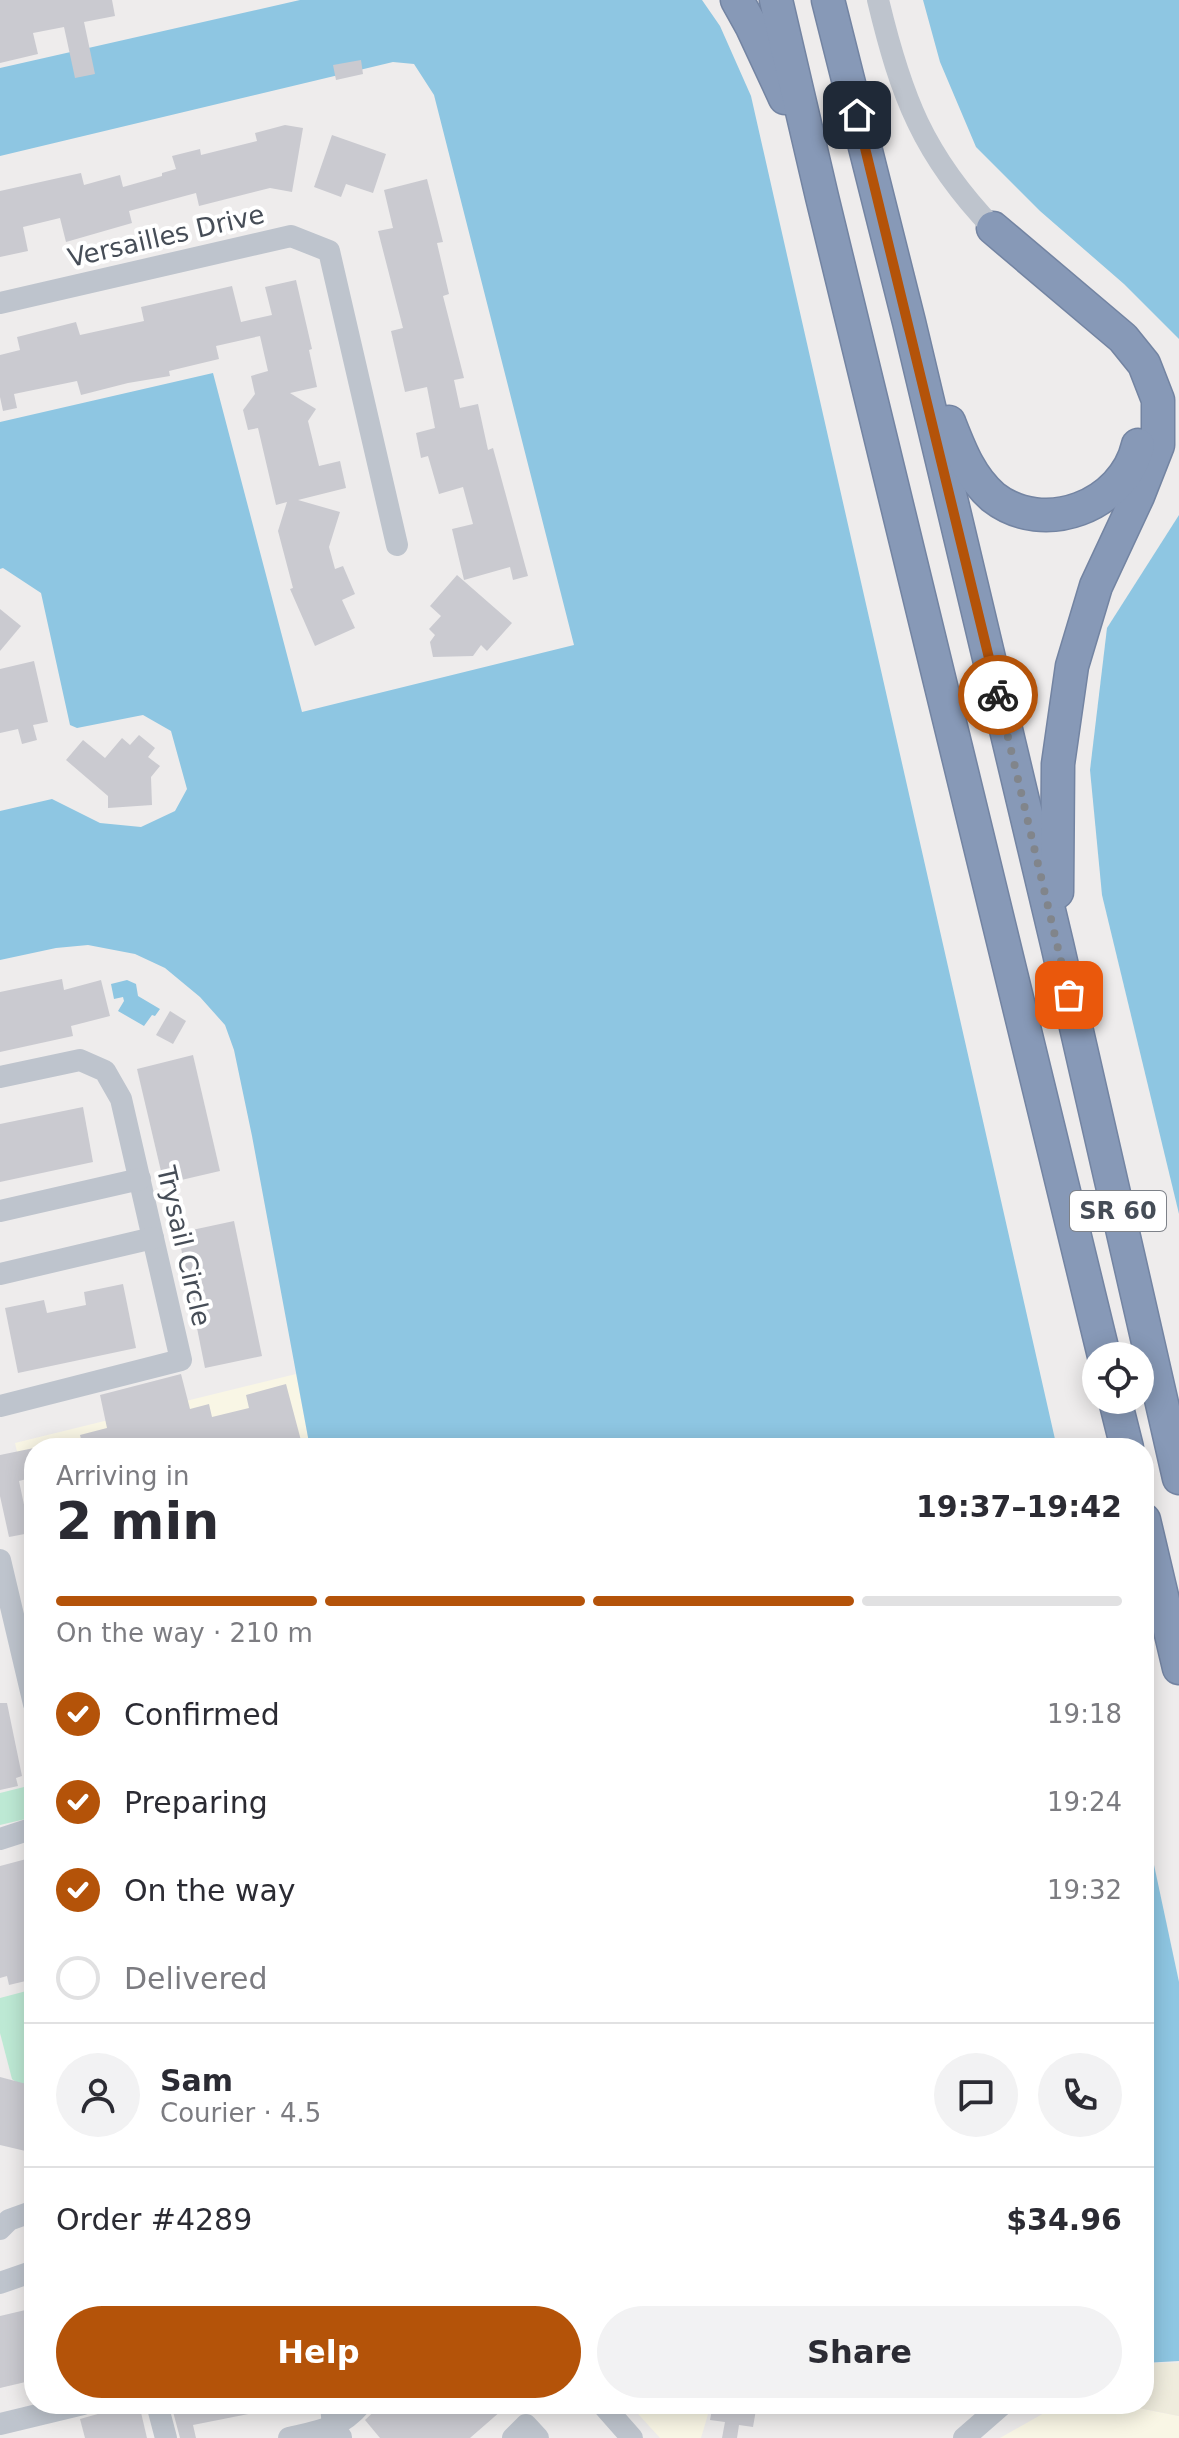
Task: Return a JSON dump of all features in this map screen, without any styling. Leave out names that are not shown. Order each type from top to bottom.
[{"type":"highway","points":[[737,0],[779,83],[822,197]]},
{"type":"highway","name":"SR 60","points":[[776,0],[1101,1342]]},
{"type":"highway","name":"SR 60","points":[[828,0],[909,322],[1057,944],[1178,1475]]},
{"type":"highway","points":[[909,322],[966,463],[995,498],[1026,513],[1062,514],[1088,506],[1121,480],[1133,461],[1139,438],[1140,410],[1133,387],[1111,356],[1041,284],[993,228]]},
{"type":"highway","points":[[993,228],[1123,338],[1144,364],[1158,400],[1158,445],[1096,586],[1072,666],[1058,764],[1057,944]]},
{"type":"highway","points":[[1118,1414],[1124,1438]]},
{"type":"highway","points":[[1154,1561],[1179,1668]]},
{"type":"street","points":[[878,0],[898,75],[919,126],[957,189],[993,228]]},
{"type":"street","name":"Versailles Drive","points":[[0,303],[291,236],[329,251],[397,545]]},
{"type":"street","name":"Trysail Circle","points":[[0,1077],[80,1060],[105,1071],[121,1099],[181,1360],[0,1406]]},
{"type":"street","points":[[0,1211],[140,1179]]},
{"type":"street","points":[[0,1274],[153,1238]]},
{"type":"street","points":[[0,1560],[24,1662]]},
{"type":"street","points":[[0,1839],[24,1831]]},
{"type":"street","points":[[0,2229],[9,2220],[24,2215]]},
{"type":"street","points":[[0,2283],[24,2275]]},
{"type":"street","points":[[0,2424],[42,2414]]},
{"type":"street","points":[[160,2414],[166,2438]]},
{"type":"street","points":[[289,2438],[338,2433],[352,2414]]},
{"type":"street","points":[[611,2414],[632,2438]]},
{"type":"street","points":[[964,2438],[992,2414]]},
{"type":"shaded area","points":[[296,1374],[308,1438],[35,1438]]},
{"type":"shaded area","points":[[24,1441],[24,1481],[15,1443]]},
{"type":"shaded area","points":[[1154,2411],[1179,2416],[1179,2438],[1000,2438],[1042,2414],[1154,2414]]},
{"type":"shaded area","points":[[638,2414],[708,2414],[701,2438],[660,2438]]},
{"type":"green space","points":[[24,1787],[24,1819],[0,1825],[0,1793]]},
{"type":"green space","points":[[24,1992],[24,2084],[12,2079],[0,2033],[0,1998]]},
{"type":"sand","points":[[1154,2363],[1179,2363],[1179,2416],[1154,2411]]},
{"type":"water","points":[[300,0],[702,0],[720,26],[751,96],[1055,1438],[308,1438],[252,1136],[234,1050],[225,1025],[200,997],[165,968],[135,954],[88,945],[56,948],[0,960],[0,811],[52,799],[100,823],[141,827],[175,811],[187,789],[171,731],[143,715],[77,728],[70,725],[41,593],[0,569],[0,422],[213,373],[302,712],[574,645],[434,95],[414,64],[393,62],[0,156],[0,68]]},
{"type":"water","points":[[923,0],[1179,0],[1179,339],[1124,284],[1040,211],[976,147],[940,62]]},
{"type":"water","points":[[1179,515],[1179,1214],[1102,895],[1090,770],[1107,628]]},
{"type":"water","points":[[127,980],[136,984],[138,996],[160,1009],[144,1026],[118,1011],[123,997],[114,999],[111,984]]},
{"type":"water","points":[[1154,1865],[1179,1982],[1179,2361],[1154,2362]]},
{"type":"pier","points":[[1179,1485],[1179,1564],[1154,1570],[1154,1489]]},
{"type":"building","points":[[0,0],[112,0],[115,16],[84,22],[95,74],[75,78],[64,27],[33,33],[38,54],[0,63]]},
{"type":"building","points":[[361,60],[363,74],[336,80],[333,65]]},
{"type":"building","points":[[285,125],[303,128],[292,192],[270,188],[199,206],[196,193],[129,211],[132,223],[66,242],[60,218],[23,227],[28,251],[0,257],[0,191],[81,173],[84,185],[120,175],[123,187],[176,169],[172,156],[200,149],[201,155],[257,141],[255,133]]},
{"type":"building","points":[[332,135],[386,154],[373,193],[346,184],[341,197],[314,187]]},
{"type":"building","points":[[427,179],[443,242],[437,243],[449,294],[443,296],[464,378],[454,380],[460,408],[478,404],[488,450],[493,448],[528,576],[513,580],[510,567],[464,580],[452,529],[473,524],[463,487],[439,494],[428,456],[421,458],[416,433],[435,428],[427,387],[405,392],[391,331],[403,328],[378,231],[393,228],[384,190]]},
{"type":"building","points":[[296,280],[312,349],[309,350],[317,387],[290,393],[316,409],[308,421],[319,466],[340,461],[346,488],[298,500],[340,512],[329,547],[335,569],[343,566],[355,594],[342,600],[355,628],[315,646],[290,589],[293,588],[278,531],[287,502],[276,505],[258,428],[248,430],[243,410],[255,394],[251,376],[268,371],[260,336],[216,346],[219,359],[169,371],[170,376],[81,395],[77,381],[14,394],[17,408],[3,411],[0,397],[0,355],[20,350],[17,337],[76,322],[80,335],[144,321],[141,307],[232,286],[241,322],[272,315],[265,287]]},
{"type":"building","points":[[457,575],[512,623],[487,651],[481,645],[473,656],[433,657],[430,642],[435,635],[429,629],[441,616],[430,606]]},
{"type":"building","points":[[0,609],[21,626],[0,651]]},
{"type":"building","points":[[34,661],[48,722],[33,725],[37,740],[22,744],[18,729],[0,733],[0,669]]},
{"type":"building","points":[[139,735],[155,748],[148,757],[160,766],[151,777],[152,805],[108,808],[108,796],[66,760],[83,740],[105,758],[122,738],[130,745]]},
{"type":"building","points":[[62,979],[64,990],[101,980],[110,1016],[71,1026],[73,1036],[0,1052],[0,992]]},
{"type":"building","points":[[170,1011],[186,1021],[173,1044],[156,1035]]},
{"type":"building","points":[[193,1055],[220,1171],[164,1184],[137,1069]]},
{"type":"building","points":[[83,1107],[93,1162],[0,1182],[0,1124]]},
{"type":"building","points":[[234,1221],[262,1356],[205,1368],[178,1233]]},
{"type":"building","points":[[123,1284],[136,1348],[18,1373],[5,1308],[44,1300],[47,1313],[86,1305],[84,1292]]},
{"type":"building","points":[[181,1374],[190,1409],[209,1404],[212,1417],[249,1408],[246,1395],[286,1384],[300,1438],[81,1438],[80,1435],[107,1428],[100,1395]]},
{"type":"building","points":[[24,1450],[24,1480],[19,1481],[24,1505],[24,1534],[9,1537],[0,1496],[0,1455]]},
{"type":"building","points":[[0,1703],[7,1703],[22,1776],[16,1778],[18,1786],[0,1790]]},
{"type":"building","points":[[24,1860],[24,1981],[9,1985],[7,1976],[0,1978],[0,1866]]},
{"type":"building","points":[[0,2077],[24,2083],[24,2151],[0,2145]]},
{"type":"building","points":[[24,2310],[24,2382],[0,2388],[0,2316]]},
{"type":"building","points":[[98,2414],[141,2414],[147,2438],[85,2438],[80,2419]]},
{"type":"building","points":[[174,2414],[248,2414],[193,2425],[196,2438],[180,2438]]},
{"type":"building","points":[[371,2414],[498,2414],[470,2438],[380,2438],[365,2420]]},
{"type":"building","points":[[711,2414],[755,2414],[753,2427],[739,2425],[737,2438],[722,2438],[725,2422],[710,2420]]},
{"type":"way so far","points":[[998,695],[1069,995]]},
{"type":"route","points":[[857,115],[998,695]]}]
